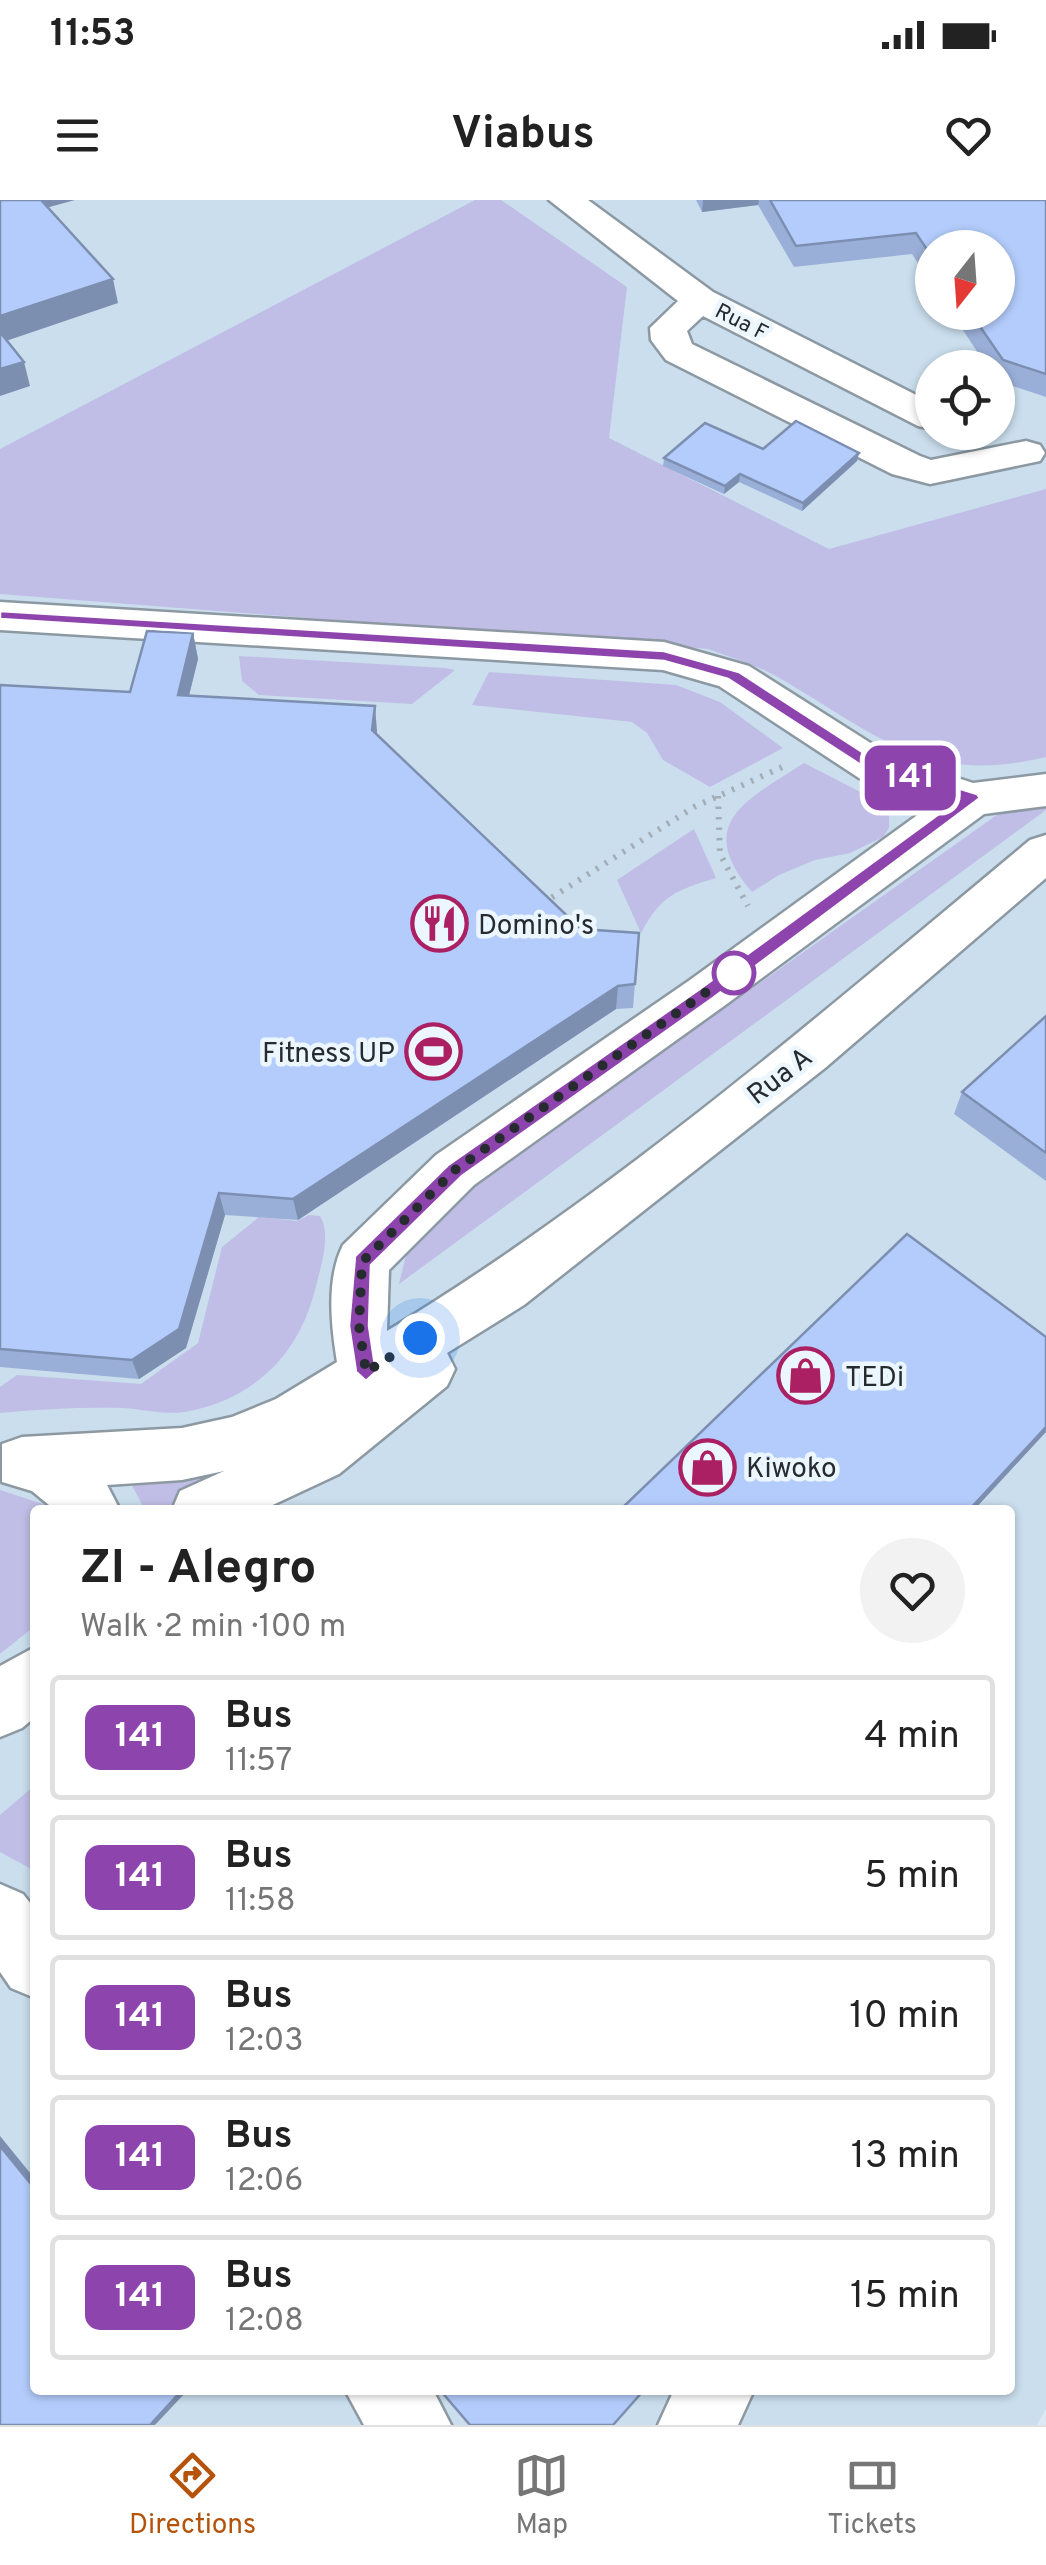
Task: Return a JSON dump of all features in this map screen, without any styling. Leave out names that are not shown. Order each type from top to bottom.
[{"type":"street","name":"Rua F","points":[[566,200],[700,300],[915,409]]},
{"type":"street","points":[[700,300],[668,328],[669,340],[680,352],[724,375],[759,416],[876,478],[940,498],[1029,484],[1039,458],[1015,449]]},
{"type":"street","points":[[0,616],[664,656],[734,676],[875,768],[972,798],[1046,790]]},
{"type":"street","points":[[366,1372],[359,1326],[362,1262],[455,1170],[972,798]]},
{"type":"street","name":"Rua A","points":[[16,1463],[182,1454],[236,1442],[296,1417],[505,1288],[807,1054],[1046,852]]},
{"type":"street","name":"Rua A","points":[[212,1505],[319,1455],[454,1346],[505,1288]]},
{"type":"street","points":[[16,1463],[62,1478],[87,1505]]},
{"type":"street","points":[[0,1706],[30,1681]]},
{"type":"street","points":[[0,1917],[30,1957]]},
{"type":"street","points":[[386,2395],[413,2425]]},
{"type":"street","points":[[696,2425],[713,2395]]},
{"type":"path","points":[[534,909],[694,807],[838,742]]},
{"type":"path","points":[[718,796],[716,840],[721,868],[774,942]]},
{"type":"shaded area","points":[[0,200],[1046,200],[1046,2409],[1037,2425],[0,2425]]},
{"type":"shaded area","points":[[475,200],[501,200],[627,287],[609,438],[829,549],[1046,489],[1046,757],[965,765],[931,759],[871,733],[766,671],[708,649],[0,594],[0,449]]},
{"type":"shaded area","points":[[239,656],[455,670],[412,704],[259,695],[242,681]]},
{"type":"shaded area","points":[[489,672],[676,685],[720,702],[783,748],[710,787],[663,760],[647,733],[632,722],[472,705]]},
{"type":"shaded area","points":[[804,763],[872,798],[889,815],[889,828],[883,837],[850,853],[815,860],[752,892],[735,868],[727,848],[727,831],[747,802]]},
{"type":"shaded area","points":[[1046,807],[399,1284],[409,1244],[461,1195],[1001,812]]},
{"type":"shaded area","points":[[694,829],[716,878],[671,896],[641,933],[617,880]]},
{"type":"shaded area","points":[[309,1215],[320,1216],[325,1242],[307,1314],[284,1355],[251,1386],[208,1406],[184,1412],[92,1408],[0,1413],[0,1387],[17,1375],[141,1384],[198,1343],[222,1247],[259,1217],[297,1221]]},
{"type":"shaded area","points":[[237,1463],[178,1505],[142,1505],[128,1478]]},
{"type":"shaded area","points":[[0,1490],[44,1505],[30,1505],[30,1630],[0,1654]]},
{"type":"shaded area","points":[[30,1789],[30,1868],[0,1852],[0,1815]]},
{"type":"building","points":[[0,200],[41,200],[113,279],[0,316]]},
{"type":"building","points":[[770,200],[1046,200],[1046,374],[1015,364],[1015,350],[996,350],[982,330],[1015,330],[1015,230],[915,230],[915,233],[796,246]]},
{"type":"building","points":[[0,332],[24,362],[0,369]]},
{"type":"building","points":[[796,421],[859,453],[803,503],[740,474],[725,486],[664,458],[705,423],[763,449]]},
{"type":"building","points":[[147,631],[193,633],[178,695],[375,706],[372,730],[581,929],[639,933],[635,984],[618,986],[293,1199],[219,1193],[179,1329],[132,1360],[0,1349],[0,685],[130,692]]},
{"type":"building","points":[[1046,1016],[1046,1153],[962,1092]]},
{"type":"building","points":[[907,1234],[1046,1337],[1046,1427],[974,1505],[625,1505]]},
{"type":"building","points":[[0,2146],[30,2183],[30,2395],[177,2395],[150,2425],[0,2425]]},
{"type":"building","points":[[444,2395],[640,2395],[613,2425],[470,2425]]},
{"type":"bus line","name":"141","points":[[0,616],[664,656],[734,676],[875,768],[972,798],[707,993],[455,1170],[362,1262],[359,1326],[366,1372]]},
{"type":"place","name":"Domino's","points":[[439,924]]},
{"type":"place","name":"Fitness UP","points":[[434,1052]]},
{"type":"place","name":"TEDi","points":[[806,1376]]},
{"type":"place","name":"Kiwoko","points":[[707,1467]]},
{"type":"route","points":[[420,1338],[366,1372],[359,1326],[362,1262],[455,1170],[746,964],[734,973]]}]
